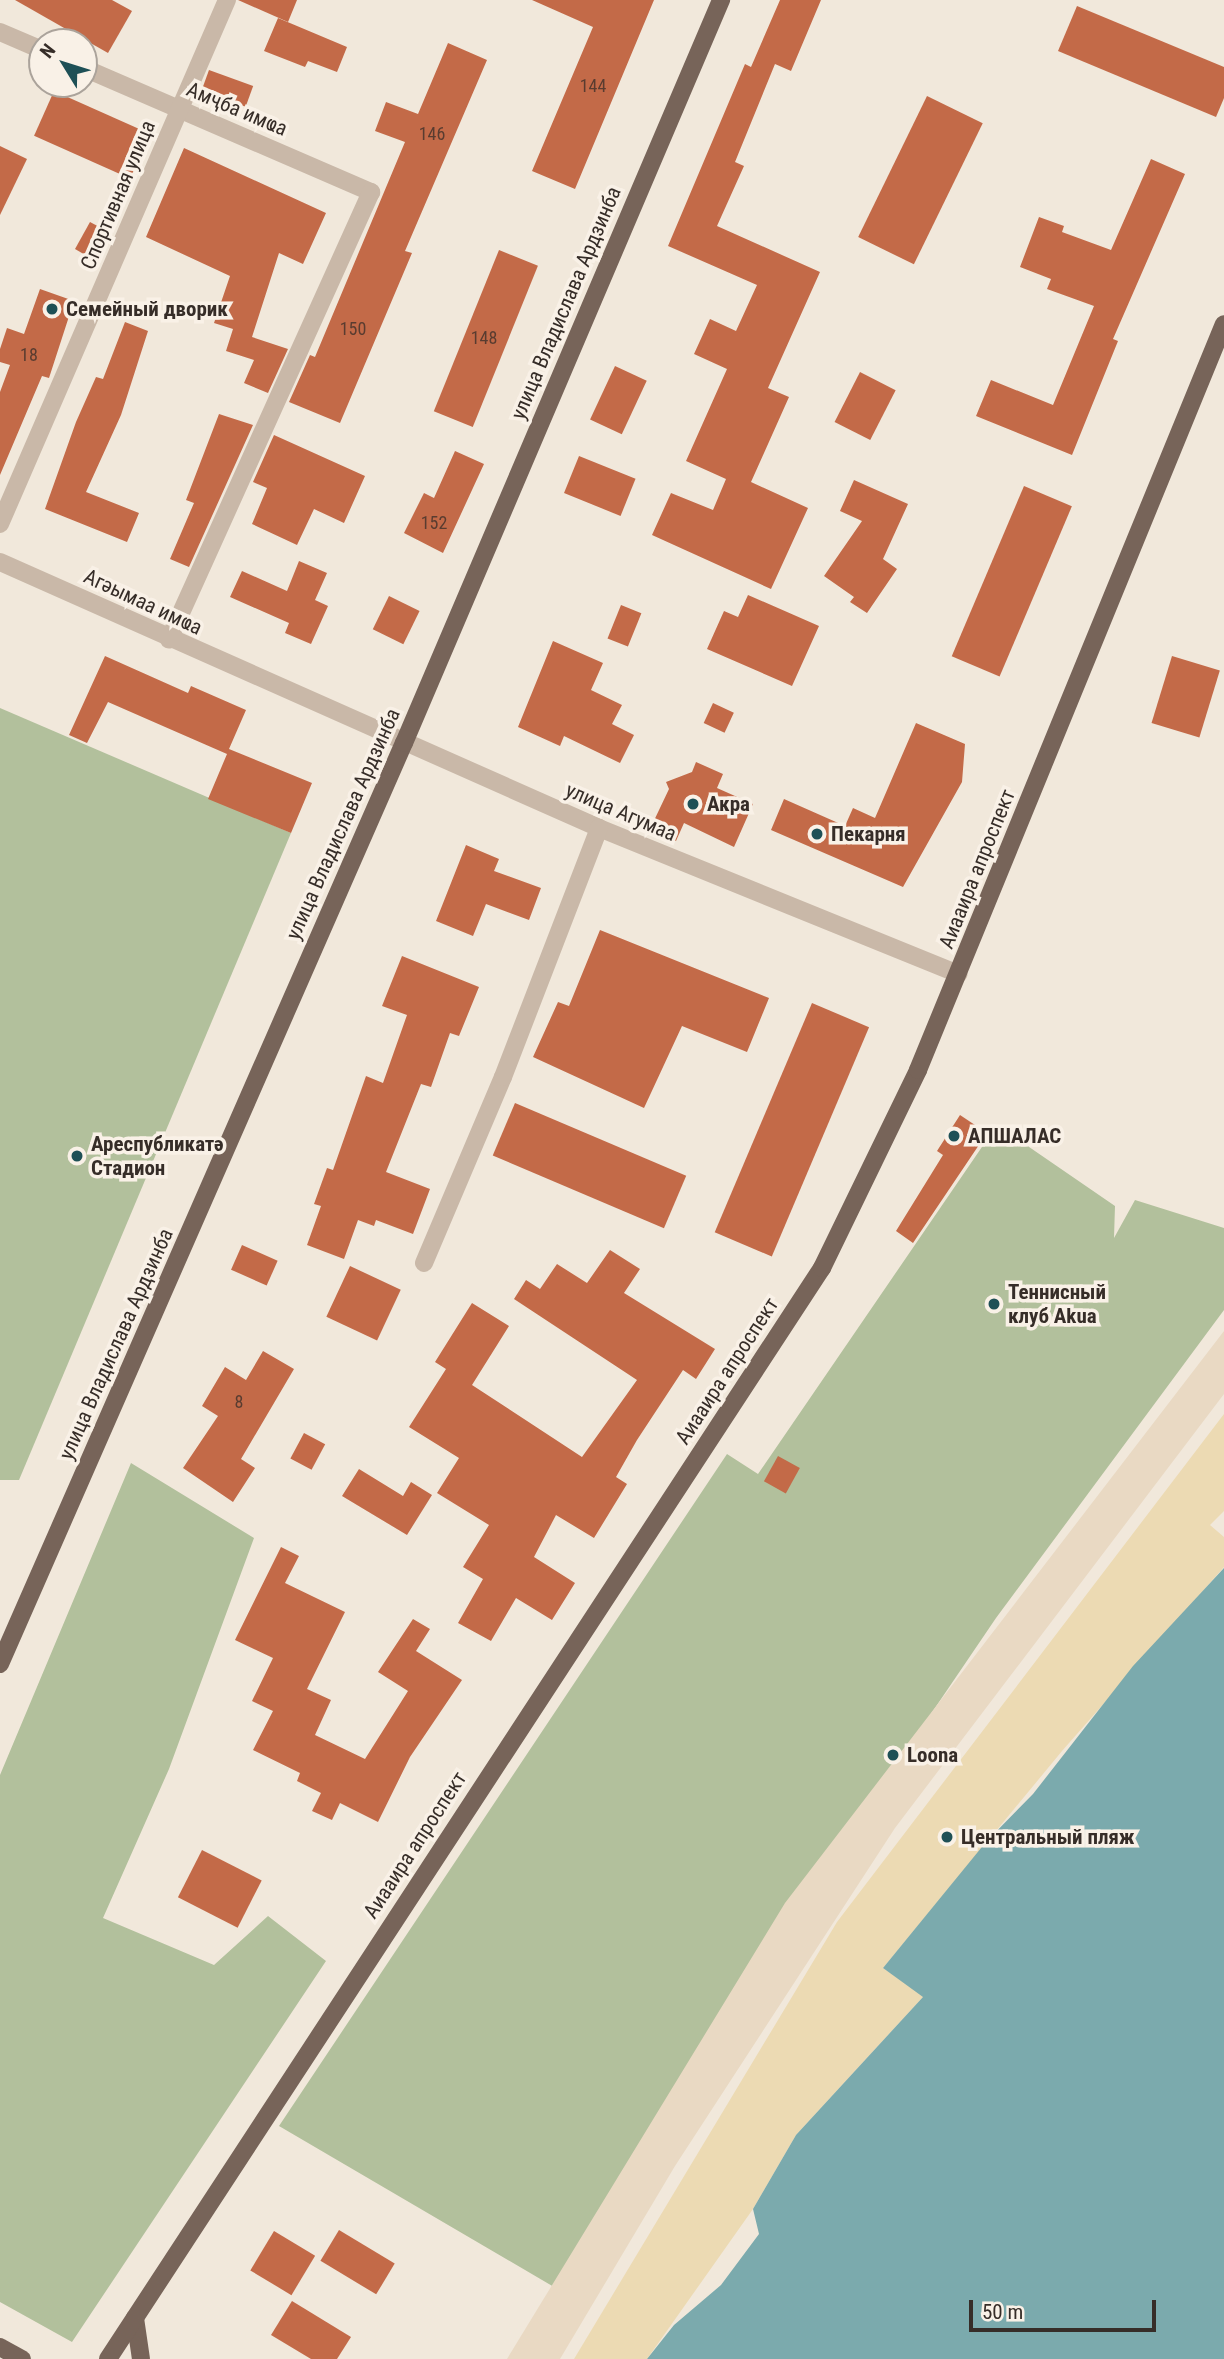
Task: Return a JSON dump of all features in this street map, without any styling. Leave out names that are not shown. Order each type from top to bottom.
[{"type":"main road","name":"улица Владислава Ардзинба","points":[[0,1664],[404,743],[721,0]]},
{"type":"main road","name":"Аиааира апроспект","points":[[108,2359],[822,1268],[882,1152],[959,974],[1224,324]]},
{"type":"main road","points":[[135,2318],[141,2359]]},
{"type":"main road","points":[[0,2347],[22,2359]]},
{"type":"street","name":"Спортивная улица","points":[[0,524],[227,0]]},
{"type":"street","points":[[0,32],[28,44]]},
{"type":"street","name":"Амҷба имҩа","points":[[98,74],[371,192],[169,639]]},
{"type":"street","name":"Агәымаа имҩа","points":[[0,562],[267,684]]},
{"type":"street","name":"улица Агумаа","points":[[267,684],[599,828],[959,974]]},
{"type":"street","points":[[424,1263],[503,1077],[599,828]]},
{"type":"green space","name":"Ареспубликатә Стадион","points":[[0,708],[291,833],[19,1480],[0,1480]]},
{"type":"green space","points":[[997,1125],[1115,1206],[1114,1238],[1135,1200],[1224,1228],[1224,1310],[996,1618],[722,2022],[554,2287],[279,2126],[727,1454],[758,1474]]},
{"type":"green space","points":[[131,1463],[254,1538],[169,1769],[103,1918],[214,1965],[268,1916],[326,1961],[72,2342],[0,2302],[0,1775]]},
{"type":"sand","name":"Центральный пляж","points":[[1224,1414],[1224,1511],[1210,1525],[1224,1537],[1224,1567],[1062,1751],[883,1968],[924,1996],[796,2135],[753,2209],[647,2359],[574,2359],[837,1922]]},
{"type":"shaded area","points":[[1224,1331],[1224,1394],[895,1828],[675,2166],[560,2359],[507,2359],[785,1903]]},
{"type":"water","points":[[1224,1568],[1224,2359],[647,2359],[674,2325],[721,2285],[759,2234],[753,2209],[796,2135],[923,1997],[883,1968],[986,1842],[1033,1794],[1133,1666]]},
{"type":"building","points":[[15,0],[112,0],[132,11],[108,53],[98,47],[98,28],[64,28]]},
{"type":"building","points":[[238,0],[297,0],[288,22]]},
{"type":"building","points":[[532,0],[654,0],[575,189],[532,171],[593,27]]},
{"type":"building","points":[[780,0],[821,0],[791,71],[775,64],[735,162],[744,166],[717,226],[820,272],[768,388],[789,397],[751,482],[808,508],[771,589],[652,535],[671,493],[713,510],[726,479],[686,461],[727,369],[694,354],[710,319],[736,331],[757,285],[668,246],[745,64],[751,67]]},
{"type":"building","points":[[1077,6],[1224,67],[1224,98],[1216,117],[1058,51]]},
{"type":"building","points":[[278,18],[347,47],[337,72],[308,61],[305,67],[264,51]]},
{"type":"building","points":[[448,43],[487,60],[405,251],[412,253],[340,423],[289,402],[310,355],[315,357],[405,142],[375,131],[386,102],[418,114]]},
{"type":"building","points":[[209,70],[253,86],[246,107],[201,91]]},
{"type":"building","points":[[927,96],[983,123],[914,264],[858,237]]},
{"type":"building","points":[[51,98],[70,98],[150,134],[130,178],[34,136]]},
{"type":"building","points":[[0,146],[27,159],[0,215]]},
{"type":"building","points":[[184,148],[326,213],[303,264],[279,253],[252,337],[288,349],[268,393],[244,383],[254,360],[226,351],[233,329],[214,323],[230,276],[146,237]]},
{"type":"building","points":[[1151,159],[1185,174],[1113,339],[1118,341],[1072,455],[976,416],[991,380],[1053,405],[1094,306],[1047,289],[1051,279],[1020,267],[1039,217],[1064,226],[1062,232],[1111,250]]},
{"type":"building","points":[[90,222],[107,231],[94,260],[75,249]]},
{"type":"building","points":[[499,250],[538,266],[473,427],[434,411]]},
{"type":"building","points":[[40,289],[74,301],[49,378],[42,376],[0,475],[0,392],[10,365],[0,362],[0,349],[7,328],[24,334]]},
{"type":"building","points":[[125,322],[148,331],[121,415],[86,492],[139,513],[127,542],[45,509],[76,422],[96,377],[103,379]]},
{"type":"building","points":[[615,366],[647,381],[622,434],[590,419]]},
{"type":"building","points":[[860,372],[896,390],[870,440],[835,422]]},
{"type":"building","points":[[219,414],[253,425],[189,567],[170,559],[194,503],[186,500]]},
{"type":"building","points":[[274,435],[365,476],[344,523],[314,509],[297,545],[252,524],[267,488],[253,482]]},
{"type":"building","points":[[455,451],[484,464],[443,553],[404,533],[424,493],[434,498]]},
{"type":"building","points":[[579,456],[636,479],[621,516],[564,493]]},
{"type":"building","points":[[854,480],[908,504],[883,559],[897,569],[867,613],[850,602],[854,597],[824,576],[862,521],[840,511]]},
{"type":"building","points":[[1024,486],[1072,506],[1000,677],[952,656]]},
{"type":"building","points":[[299,561],[327,573],[315,600],[328,606],[311,644],[285,633],[289,623],[230,597],[242,571],[287,591]]},
{"type":"building","points":[[748,595],[819,626],[792,686],[707,649],[724,611],[738,617]]},
{"type":"building","points":[[389,596],[420,611],[403,644],[373,629]]},
{"type":"building","points":[[621,605],[641,613],[628,647],[608,638]]},
{"type":"building","points":[[553,641],[603,663],[591,690],[622,705],[612,724],[634,735],[620,763],[564,736],[560,746],[518,727]]},
{"type":"building","points":[[105,656],[188,693],[191,686],[246,710],[229,749],[312,783],[291,833],[208,799],[227,754],[108,702],[87,743],[69,735]]},
{"type":"building","points":[[1172,656],[1220,671],[1199,738],[1152,723]]},
{"type":"building","points":[[713,703],[734,713],[725,733],[704,723]]},
{"type":"building","points":[[916,723],[965,744],[962,782],[903,887],[771,830],[784,799],[845,826],[853,808],[875,818]]},
{"type":"building","points":[[696,762],[723,774],[717,788],[753,804],[734,847],[684,823],[676,841],[650,829],[669,789],[666,782],[692,772]]},
{"type":"building","points":[[466,845],[499,859],[494,871],[541,888],[529,920],[486,904],[473,936],[436,921]]},
{"type":"building","points":[[600,930],[769,998],[747,1052],[682,1026],[644,1108],[533,1057],[558,1002],[569,1006]]},
{"type":"building","points":[[402,956],[479,987],[459,1036],[450,1033],[431,1087],[421,1084],[386,1172],[430,1189],[413,1234],[376,1220],[374,1226],[358,1220],[344,1259],[307,1245],[321,1206],[314,1204],[327,1168],[333,1170],[366,1076],[383,1083],[407,1015],[382,1006]]},
{"type":"building","points":[[812,1003],[869,1027],[772,1256],[715,1232]]},
{"type":"building","points":[[515,1103],[686,1176],[664,1228],[493,1155]]},
{"type":"building","points":[[960,1115],[987,1133],[913,1243],[896,1231],[943,1155],[937,1151]]},
{"type":"building","points":[[242,1245],[278,1261],[267,1286],[231,1270]]},
{"type":"building","points":[[610,1250],[640,1269],[624,1293],[715,1349],[696,1379],[683,1370],[637,1440],[616,1477],[627,1484],[594,1538],[556,1515],[534,1557],[575,1583],[552,1620],[516,1598],[491,1641],[458,1623],[483,1579],[463,1567],[489,1525],[437,1493],[459,1458],[409,1427],[446,1369],[435,1362],[472,1303],[509,1326],[472,1385],[582,1457],[637,1380],[514,1299],[526,1280],[540,1289],[557,1264],[587,1283]]},
{"type":"building","points":[[350,1266],[401,1290],[377,1340],[326,1317]]},
{"type":"building","points":[[263,1351],[294,1369],[241,1459],[255,1468],[233,1502],[183,1468],[218,1416],[202,1406],[225,1367],[246,1380]]},
{"type":"building","points":[[304,1433],[325,1444],[312,1470],[290,1459]]},
{"type":"building","points":[[778,1456],[800,1468],[786,1493],[764,1481]]},
{"type":"building","points":[[359,1469],[403,1496],[411,1482],[432,1495],[407,1535],[342,1496]]},
{"type":"building","points":[[281,1547],[299,1556],[285,1583],[345,1612],[307,1689],[331,1700],[315,1735],[365,1759],[408,1691],[378,1672],[413,1619],[430,1629],[416,1651],[462,1680],[410,1757],[378,1822],[340,1803],[332,1820],[312,1811],[321,1793],[297,1781],[300,1773],[253,1750],[273,1711],[252,1701],[273,1658],[235,1640]]},
{"type":"building","points":[[202,1850],[262,1880],[238,1928],[178,1897]]},
{"type":"building","points":[[339,2230],[395,2263],[376,2294],[320,2261]]},
{"type":"building","points":[[274,2231],[315,2256],[291,2295],[250,2270]]},
{"type":"building","points":[[292,2301],[351,2337],[337,2359],[311,2359],[271,2335]]},
{"type":"place","name":"Семейный дворик","points":[[52,309]]},
{"type":"place","name":"Акра","points":[[693,804]]},
{"type":"place","name":"Пекарня","points":[[817,834]]},
{"type":"place","name":"АПШАЛАС","points":[[954,1136]]},
{"type":"place","name":"Ареспубликатә Стадион","points":[[77,1156]]},
{"type":"place","name":"Теннисный клуб Akua","points":[[994,1304]]},
{"type":"place","name":"Loona","points":[[893,1755]]},
{"type":"place","name":"Центральный пляж","points":[[947,1837]]}]
